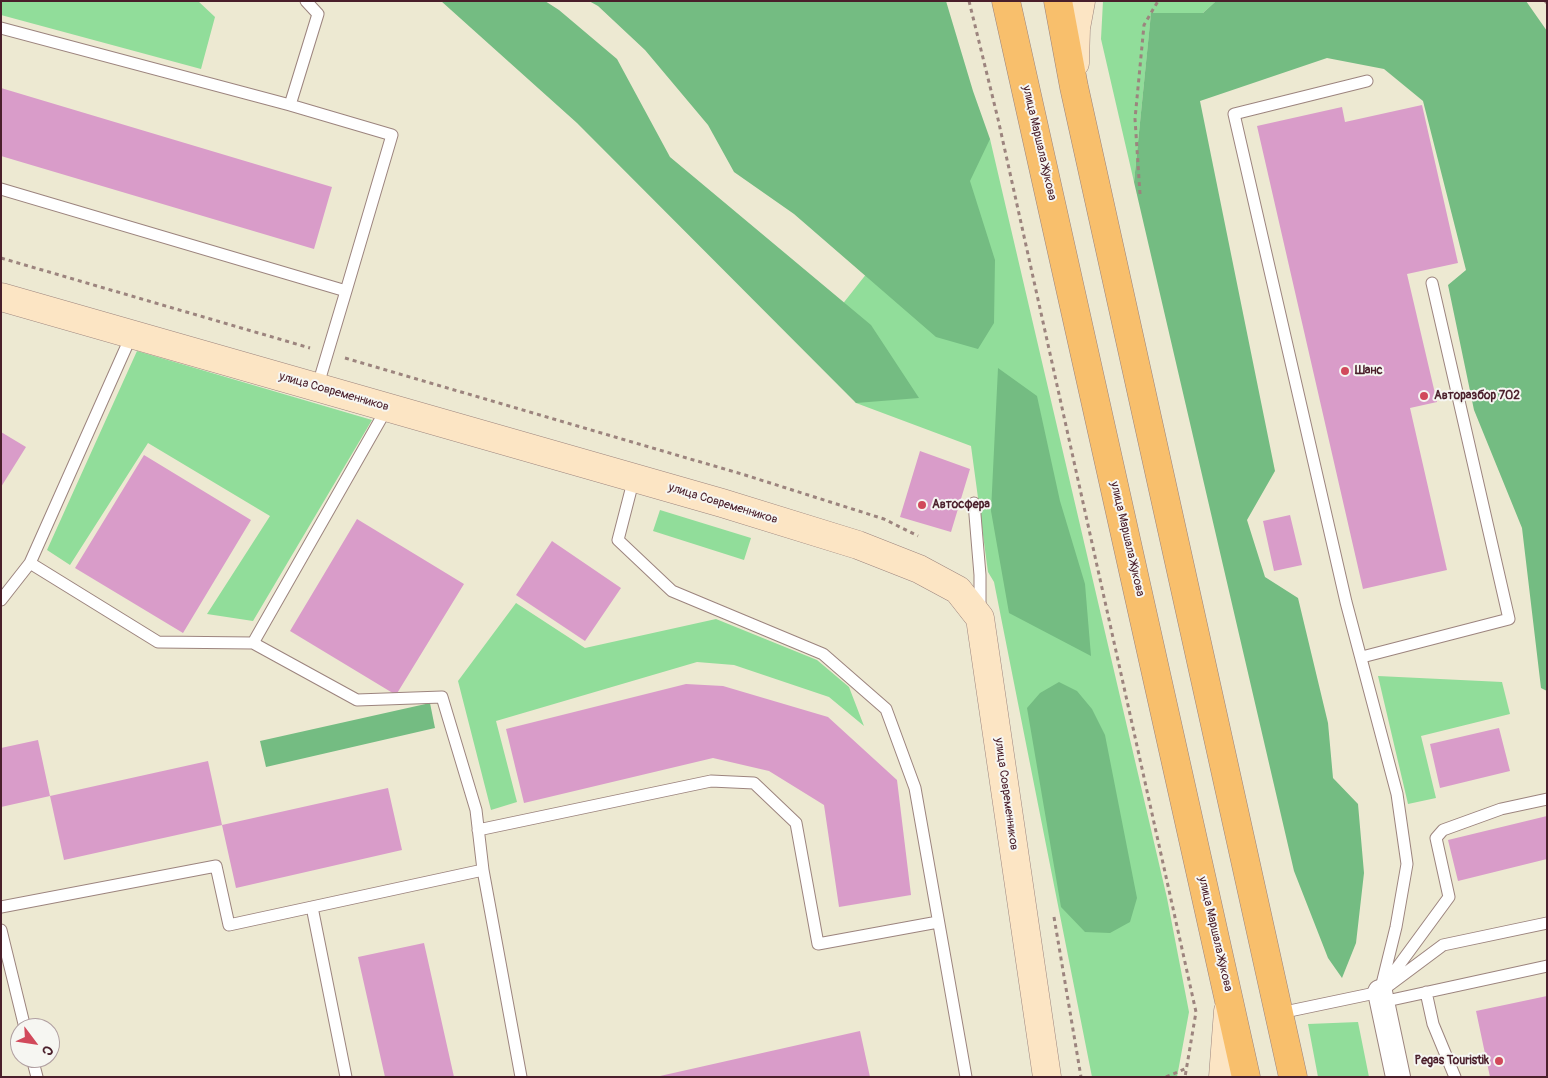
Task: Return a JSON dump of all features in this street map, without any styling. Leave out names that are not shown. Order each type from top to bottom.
[{"type":"main road","name":"улица Маршала Жукова","points":[[1006,1],[1246,1077]]},
{"type":"main road","points":[[1058,1],[1074,86],[1293,1077]]},
{"type":"street","points":[[1074,86],[1076,28],[1080,1]]},
{"type":"street","name":"улица Современников","points":[[1,298],[634,477],[858,545],[910,566],[958,590],[980,618],[1048,1077]]},
{"type":"street","points":[[1223,1077],[1229,994]]},
{"type":"street","points":[[1381,997],[1398,1077]]},
{"type":"lane","points":[[290,105],[318,14],[306,1]]},
{"type":"lane","points":[[1,28],[290,105],[392,136],[317,388]]},
{"type":"lane","points":[[1367,81],[1234,114],[1346,602],[1397,794],[1407,864],[1381,997]]},
{"type":"lane","points":[[1,189],[346,291]]},
{"type":"lane","points":[[1362,657],[1509,620],[1432,283]]},
{"type":"lane","points":[[1,600],[30,563],[132,334]]},
{"type":"lane","points":[[252,644],[387,408]]},
{"type":"lane","points":[[634,477],[618,540],[672,592],[823,654],[886,710],[915,788],[966,1077]]},
{"type":"lane","points":[[974,503],[980,575],[980,618]]},
{"type":"lane","points":[[30,563],[158,642],[252,644],[357,700],[442,697],[476,810],[483,870],[521,1077]]},
{"type":"lane","points":[[478,830],[711,781],[754,783],[796,823],[818,944],[938,922]]},
{"type":"lane","points":[[1381,997],[1449,897],[1436,838],[1443,830],[1501,810],[1547,799]]},
{"type":"lane","points":[[1,907],[216,866],[229,925],[483,870]]},
{"type":"lane","points":[[312,907],[346,1077]]},
{"type":"lane","points":[[1381,997],[1443,945],[1547,923]]},
{"type":"lane","points":[[1,930],[23,1018]]},
{"type":"lane","points":[[1280,1013],[1426,992],[1547,966]]},
{"type":"lane","points":[[1426,992],[1436,1035],[1455,1077]]},
{"type":"path","points":[[969,1],[998,119],[1196,1012],[1185,1077]]},
{"type":"path","points":[[1140,194],[1136,110],[1144,25],[1158,1]]},
{"type":"path","points":[[1,258],[745,475],[884,519],[919,537]]},
{"type":"path","points":[[1053,913],[1081,1077]]},
{"type":"path","points":[[1166,1077],[1187,1068]]},
{"type":"green space","points":[[1,1],[198,1],[215,17],[201,69],[1,15]]},
{"type":"green space","points":[[441,1],[545,1],[559,10],[617,59],[670,157],[871,325],[919,398],[856,403],[577,123]]},
{"type":"green space","points":[[589,1],[946,1],[973,91],[990,139],[970,181],[995,260],[994,323],[978,349],[936,337],[794,214],[734,172],[708,125],[645,50],[598,6]]},
{"type":"green space","points":[[1103,1],[1216,1],[1203,13],[1151,14],[1134,182],[1101,39]]},
{"type":"green space","points":[[1216,1],[1526,1],[1547,31],[1547,691],[1541,688],[1522,528],[1474,410],[1448,285],[1466,270],[1423,101],[1384,69],[1327,58],[1200,101],[1275,471],[1247,520],[1265,577],[1298,598],[1328,723],[1333,778],[1358,804],[1364,873],[1356,943],[1342,978],[1328,958],[1294,871],[1134,182],[1151,13],[1203,13]]},
{"type":"green space","points":[[990,139],[1167,898],[1189,1012],[1177,1077],[1092,1077],[994,582],[988,572],[971,446],[856,403],[830,320],[912,216],[953,140]]},
{"type":"green space","points":[[137,351],[372,420],[253,621],[207,614],[270,516],[148,443],[70,565],[47,550]]},
{"type":"green space","points":[[998,368],[1037,396],[1060,501],[1085,584],[1091,656],[1009,613],[991,511]]},
{"type":"green space","points":[[660,510],[751,538],[744,560],[653,531]]},
{"type":"green space","points":[[516,603],[585,648],[716,619],[817,660],[849,687],[864,726],[829,697],[734,665],[697,662],[496,721],[517,802],[491,810],[458,681]]},
{"type":"green space","points":[[1378,676],[1502,682],[1510,714],[1421,736],[1436,798],[1408,804]]},
{"type":"green space","points":[[1059,682],[1077,691],[1092,709],[1105,735],[1137,898],[1130,922],[1110,933],[1085,932],[1061,907],[1027,708],[1040,693]]},
{"type":"green space","points":[[430,703],[435,728],[266,767],[260,741]]},
{"type":"green space","points":[[1358,1022],[1369,1077],[1318,1077],[1308,1024]]},
{"type":"building","points":[[1,88],[332,187],[314,249],[1,156]]},
{"type":"building","points":[[1422,105],[1458,263],[1407,274],[1437,402],[1410,408],[1447,570],[1363,589],[1257,126],[1342,107],[1345,122]]},
{"type":"building","points":[[1,432],[26,447],[1,487]]},
{"type":"building","points":[[920,451],[970,469],[951,532],[900,517]]},
{"type":"building","points":[[144,455],[251,520],[183,633],[75,568]]},
{"type":"building","points":[[1290,515],[1302,565],[1274,571],[1263,521]]},
{"type":"building","points":[[357,519],[464,584],[396,695],[290,631]]},
{"type":"building","points":[[552,541],[621,588],[585,641],[516,595]]},
{"type":"building","points":[[686,684],[723,686],[828,717],[897,780],[911,895],[839,907],[824,805],[769,771],[713,758],[524,803],[506,729]]},
{"type":"building","points":[[1499,728],[1510,771],[1440,788],[1430,744]]},
{"type":"building","points":[[38,740],[50,796],[1,807],[1,748]]},
{"type":"building","points":[[208,761],[222,825],[64,860],[50,796]]},
{"type":"building","points":[[388,788],[402,850],[236,888],[222,825]]},
{"type":"building","points":[[1547,816],[1547,859],[1458,881],[1448,840]]},
{"type":"building","points":[[424,943],[454,1077],[385,1077],[358,957]]},
{"type":"building","points":[[1547,996],[1547,1077],[1490,1077],[1476,1011]]},
{"type":"building","points":[[860,1031],[870,1077],[660,1077],[660,1076]]},
{"type":"place","name":"Шанс","points":[[1345,371]]},
{"type":"place","name":"Авторазбор 702","points":[[1424,396]]},
{"type":"place","name":"Автосфера","points":[[922,505]]},
{"type":"place","name":"Pegas Touristik","points":[[1499,1061]]}]
